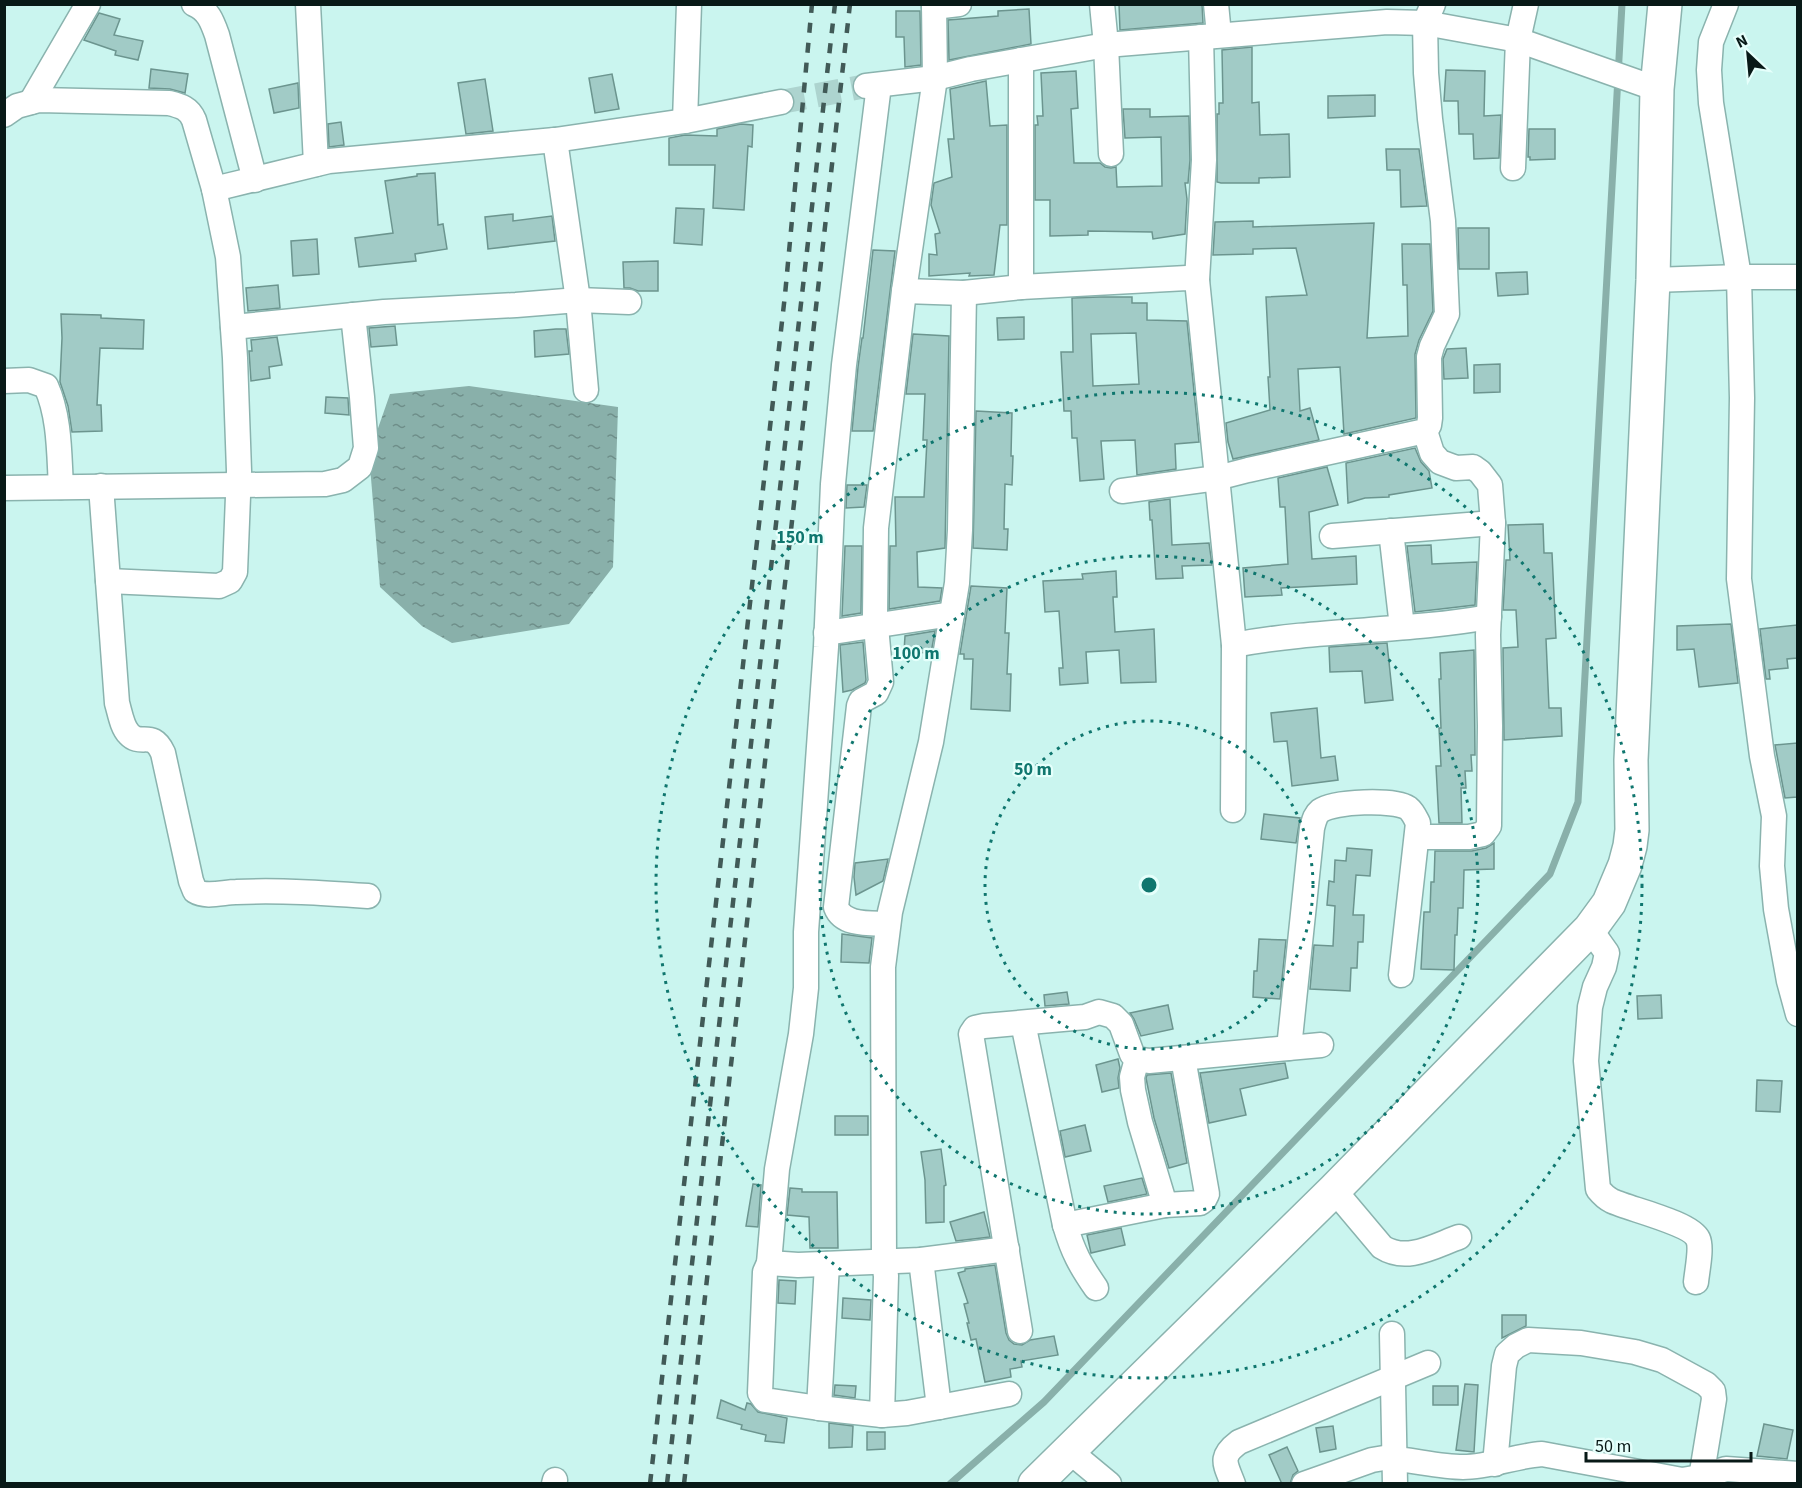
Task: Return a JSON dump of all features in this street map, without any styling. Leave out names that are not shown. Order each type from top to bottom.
[{"type":"street","points":[[14,106],[88,4]]},
{"type":"street","points":[[194,4],[205,10],[217,35],[255,180]]},
{"type":"street","points":[[308,4],[316,164]]},
{"type":"street","points":[[684,121],[689,4]]},
{"type":"street","points":[[888,924],[853,921],[844,918],[838,913],[836,907],[859,706],[861,701],[879,689],[881,682],[874,600],[876,528],[904,291],[934,78],[934,6],[959,4]]},
{"type":"street","points":[[1101,4],[1106,45],[1112,154]]},
{"type":"street","points":[[1216,4],[1210,36],[1197,280],[1234,645],[1233,810]]},
{"type":"street","points":[[1513,168],[1518,40],[1526,4]]},
{"type":"street","points":[[1035,1484],[1334,1190],[1590,929],[1610,903],[1625,865],[1632,830],[1632,748],[1653,280],[1657,88],[1665,4]]},
{"type":"street","points":[[1726,4],[1711,42],[1709,70],[1711,103],[1739,277],[1742,398],[1739,579],[1762,756],[1774,816],[1772,866],[1776,909],[1797,1014]]},
{"type":"street","points":[[1417,837],[1469,837],[1483,834],[1489,826],[1489,617],[1493,523],[1490,485],[1473,467],[1456,468],[1440,462],[1432,453],[1425,431],[1430,418],[1429,357],[1447,314],[1443,221],[1430,119],[1429,14]]},
{"type":"street","points":[[1009,1394],[882,1415],[765,1400],[760,1393],[765,1272],[769,1263],[777,1169],[801,1034],[806,988],[806,932],[826,633],[833,484],[872,85],[934,78],[971,69],[1106,45],[1387,22],[1429,14],[1518,40],[1657,88]]},
{"type":"street","points":[[1021,287],[1022,60]]},
{"type":"street","points":[[14,106],[39,100],[169,103],[184,107],[191,112],[194,120],[214,189],[228,257],[239,484],[235,572],[230,581],[219,585],[108,581]]},
{"type":"street","points":[[214,189],[329,161],[555,140],[684,121],[781,102]]},
{"type":"street","points":[[555,140],[578,300],[586,390]]},
{"type":"street","points":[[1653,280],[1797,277]]},
{"type":"street","points":[[904,291],[964,293],[1021,287],[1187,278],[1197,280]]},
{"type":"street","points":[[882,1415],[886,1276],[884,1262],[882,967],[888,924],[903,854],[931,742],[957,583],[964,293]]},
{"type":"street","points":[[232,327],[353,315],[516,306],[578,300],[629,302]]},
{"type":"street","points":[[4,488],[325,484],[343,480],[360,467],[366,448],[353,315]]},
{"type":"street","points":[[4,381],[29,380],[46,387],[51,397],[57,426],[62,487]]},
{"type":"street","points":[[1122,491],[1217,478],[1425,431]]},
{"type":"street","points":[[101,486],[117,703],[124,727],[130,735],[134,738],[154,740],[159,743],[164,753],[190,881],[195,891],[206,895],[221,892],[273,890],[368,896]]},
{"type":"street","points":[[1332,536],[1493,523]]},
{"type":"street","points":[[1391,531],[1402,627]]},
{"type":"street","points":[[826,633],[952,614]]},
{"type":"street","points":[[1234,645],[1265,639],[1489,617]]},
{"type":"street","points":[[1289,1048],[1312,828],[1315,816],[1320,811],[1329,807],[1366,801],[1406,807],[1414,814],[1418,823],[1417,837],[1401,975]]},
{"type":"street","points":[[1590,929],[1607,953],[1590,1007],[1586,1061],[1598,1188],[1611,1201],[1692,1232],[1698,1239],[1699,1248],[1696,1282]]},
{"type":"street","points":[[1020,1330],[972,1034],[975,1028],[1085,1017],[1099,1012],[1113,1016],[1121,1024],[1132,1054],[1137,1059],[1149,1061],[1321,1045]]},
{"type":"street","points":[[1023,1023],[1065,1225],[1073,1251],[1082,1269],[1096,1288]]},
{"type":"street","points":[[1065,1225],[1165,1205],[1200,1203],[1204,1200],[1207,1194],[1183,1058]]},
{"type":"street","points":[[1137,1059],[1132,1077],[1133,1090],[1140,1122],[1165,1205]]},
{"type":"street","points":[[1334,1190],[1382,1247],[1393,1254],[1413,1254],[1459,1237]]},
{"type":"street","points":[[769,1263],[798,1265],[921,1260],[1007,1249]]},
{"type":"street","points":[[921,1260],[939,1407]]},
{"type":"street","points":[[819,1408],[827,1263]]},
{"type":"street","points":[[1392,1334],[1395,1484]]},
{"type":"street","points":[[1486,1471],[1507,1354],[1528,1340],[1581,1343],[1635,1352],[1662,1360],[1706,1384],[1713,1391],[1714,1399],[1700,1480]]},
{"type":"street","points":[[1233,1484],[1225,1463],[1226,1455],[1239,1442],[1428,1363]]},
{"type":"street","points":[[1068,1450],[1108,1484]]},
{"type":"street","points":[[1304,1484],[1372,1460],[1395,1459],[1486,1471],[1526,1455],[1542,1454],[1682,1479],[1700,1480],[1726,1468],[1797,1474]]},
{"type":"water","points":[[469,386],[618,407],[613,567],[569,624],[452,643],[422,626],[380,587],[369,454],[390,394]]},
{"type":"building","points":[[1119,4],[1202,4],[1203,23],[1120,30]]},
{"type":"building","points":[[1029,9],[1031,44],[949,60],[948,20],[998,16],[998,11]]},
{"type":"building","points":[[896,11],[920,11],[921,65],[905,67],[904,37],[896,37]]},
{"type":"building","points":[[99,13],[120,19],[114,35],[143,41],[138,60],[115,55],[116,51],[84,40]]},
{"type":"building","points":[[1252,47],[1252,103],[1259,102],[1260,135],[1289,134],[1290,177],[1259,178],[1259,183],[1221,183],[1217,182],[1217,114],[1219,114],[1219,103],[1223,103],[1222,50]]},
{"type":"building","points":[[151,69],[188,74],[185,93],[170,89],[149,88]]},
{"type":"building","points":[[1446,70],[1485,71],[1484,116],[1501,115],[1499,158],[1474,159],[1473,134],[1459,134],[1458,101],[1444,101]]},
{"type":"building","points":[[1076,71],[1078,108],[1071,109],[1074,163],[1100,163],[1105,167],[1116,167],[1117,187],[1162,186],[1161,137],[1125,138],[1123,109],[1150,109],[1150,117],[1189,116],[1190,160],[1188,183],[1185,183],[1187,199],[1185,234],[1153,239],[1152,232],[1088,231],[1088,235],[1050,236],[1050,200],[1035,200],[1035,125],[1038,125],[1037,116],[1043,116],[1041,73]]},
{"type":"building","points":[[612,74],[619,109],[595,113],[589,78]]},
{"type":"building","points":[[485,79],[493,131],[466,134],[458,83]]},
{"type":"building","points":[[986,81],[990,126],[1007,125],[1007,225],[1000,225],[994,275],[969,276],[970,273],[929,276],[929,254],[937,255],[935,234],[940,233],[931,205],[934,183],[952,177],[948,139],[954,139],[950,89]]},
{"type":"building","points":[[298,83],[299,108],[274,113],[269,89]]},
{"type":"building","points":[[1375,95],[1375,116],[1328,118],[1328,96]]},
{"type":"building","points":[[341,122],[344,145],[329,147],[328,124]]},
{"type":"building","points":[[741,124],[753,125],[752,147],[748,146],[744,210],[713,208],[715,165],[669,165],[669,138],[685,135],[717,136],[717,129]]},
{"type":"building","points":[[1529,129],[1555,129],[1555,159],[1530,160],[1528,157]]},
{"type":"building","points":[[1386,149],[1419,149],[1427,206],[1401,207],[1400,170],[1387,170]]},
{"type":"building","points":[[435,173],[438,225],[443,224],[447,249],[415,254],[416,261],[359,267],[355,238],[393,233],[385,181],[417,176],[417,174]]},
{"type":"building","points":[[676,208],[704,209],[702,245],[674,243]]},
{"type":"building","points":[[513,214],[513,221],[552,216],[555,241],[488,249],[485,217]]},
{"type":"building","points":[[1253,221],[1253,227],[1374,223],[1367,338],[1408,336],[1407,285],[1403,285],[1402,244],[1430,244],[1433,311],[1415,354],[1416,418],[1344,434],[1340,367],[1298,369],[1300,411],[1310,408],[1319,440],[1233,459],[1226,423],[1270,410],[1266,297],[1307,295],[1296,248],[1253,249],[1253,254],[1213,255],[1215,222]]},
{"type":"building","points":[[1458,228],[1489,228],[1489,269],[1459,269]]},
{"type":"building","points":[[317,239],[319,274],[293,276],[291,241]]},
{"type":"building","points":[[873,250],[895,251],[873,431],[852,431],[858,367]]},
{"type":"building","points":[[658,261],[658,291],[624,288],[623,262]]},
{"type":"building","points":[[1527,272],[1528,294],[1498,296],[1496,273]]},
{"type":"building","points":[[278,285],[280,308],[248,311],[246,288]]},
{"type":"building","points":[[1132,297],[1132,303],[1147,303],[1147,320],[1187,321],[1199,442],[1175,444],[1176,469],[1137,475],[1135,440],[1101,441],[1104,479],[1080,481],[1077,438],[1072,438],[1071,411],[1064,411],[1061,352],[1073,352],[1072,298]],"holes":[[[1136,333],[1139,384],[1093,386],[1091,334]]]},
{"type":"building","points":[[61,314],[101,315],[101,318],[144,320],[143,349],[100,348],[97,405],[101,405],[102,431],[72,432],[68,406],[60,382]]},
{"type":"building","points":[[1024,317],[1024,339],[998,340],[997,318]]},
{"type":"building","points":[[395,326],[397,345],[371,347],[369,328]]},
{"type":"building","points":[[566,329],[569,354],[535,357],[534,331]]},
{"type":"building","points":[[913,334],[949,336],[945,548],[917,552],[918,587],[942,588],[940,601],[889,609],[890,546],[896,546],[895,497],[924,497],[927,440],[923,440],[925,394],[906,394]]},
{"type":"building","points":[[277,337],[282,365],[269,367],[270,378],[251,381],[249,351],[252,351],[251,340]]},
{"type":"building","points":[[1466,348],[1468,378],[1444,379],[1443,359],[1447,349]]},
{"type":"building","points":[[1500,364],[1500,392],[1474,393],[1474,365]]},
{"type":"building","points":[[326,397],[348,398],[349,415],[325,413]]},
{"type":"building","points":[[976,411],[1012,413],[1012,485],[1005,484],[1004,529],[1008,529],[1007,550],[973,548]]},
{"type":"building","points":[[1415,448],[1421,462],[1429,471],[1432,488],[1389,495],[1389,497],[1365,498],[1348,503],[1346,463]]},
{"type":"building","points":[[1327,467],[1338,505],[1309,512],[1312,559],[1356,556],[1357,584],[1281,588],[1282,595],[1245,597],[1243,568],[1288,564],[1285,507],[1280,507],[1278,478]]},
{"type":"building","points":[[847,485],[867,485],[864,507],[846,508]]},
{"type":"building","points":[[1170,499],[1172,545],[1209,543],[1212,565],[1182,566],[1183,578],[1156,579],[1149,502]]},
{"type":"building","points":[[1543,524],[1544,553],[1552,553],[1556,638],[1546,639],[1549,708],[1561,708],[1562,736],[1504,740],[1503,648],[1518,647],[1516,610],[1503,610],[1506,560],[1510,560],[1508,525]]},
{"type":"building","points":[[1431,545],[1432,564],[1477,562],[1475,605],[1415,612],[1407,546]]},
{"type":"building","points":[[845,546],[862,546],[861,613],[842,616]]},
{"type":"building","points":[[1116,571],[1117,597],[1113,597],[1115,632],[1154,629],[1156,682],[1121,683],[1119,650],[1086,652],[1088,683],[1060,685],[1059,668],[1063,668],[1059,611],[1045,612],[1043,581],[1083,579],[1082,574]]},
{"type":"building","points":[[971,586],[1007,588],[1005,633],[1009,633],[1007,674],[1011,674],[1010,711],[971,709],[973,659],[964,659],[964,654],[960,654]]},
{"type":"building","points":[[1731,624],[1738,683],[1699,687],[1694,649],[1677,650],[1677,626]]},
{"type":"building","points":[[1797,625],[1797,658],[1787,659],[1788,668],[1769,670],[1770,679],[1766,679],[1760,629]]},
{"type":"building","points":[[935,631],[931,653],[904,652],[905,636]]},
{"type":"building","points":[[863,642],[865,683],[843,692],[840,645]]},
{"type":"building","points":[[1387,643],[1393,700],[1365,703],[1362,671],[1330,672],[1329,647]]},
{"type":"building","points":[[1474,650],[1475,755],[1471,755],[1472,771],[1465,771],[1466,788],[1461,788],[1462,823],[1439,823],[1436,766],[1441,766],[1440,653]]},
{"type":"building","points":[[1317,708],[1321,758],[1335,756],[1338,780],[1292,786],[1287,741],[1274,742],[1271,713]]},
{"type":"building","points":[[1797,743],[1797,797],[1785,798],[1775,745]]},
{"type":"building","points":[[1264,814],[1300,818],[1296,843],[1261,839]]},
{"type":"building","points":[[1494,843],[1494,869],[1464,870],[1463,908],[1458,908],[1454,970],[1421,969],[1424,912],[1430,912],[1435,851],[1472,851],[1486,848]]},
{"type":"building","points":[[1347,848],[1372,850],[1370,876],[1356,875],[1353,915],[1364,915],[1363,942],[1358,942],[1357,968],[1351,968],[1350,991],[1310,989],[1314,945],[1333,946],[1335,906],[1327,905],[1329,881],[1334,882],[1335,860],[1346,861]]},
{"type":"building","points":[[888,859],[883,881],[856,895],[855,863]]},
{"type":"building","points":[[842,934],[872,938],[869,963],[841,962]]},
{"type":"building","points":[[1259,939],[1286,940],[1280,999],[1253,997]]},
{"type":"building","points":[[1067,992],[1069,1004],[1045,1006],[1044,995]]},
{"type":"building","points":[[1661,995],[1662,1018],[1638,1019],[1637,996]]},
{"type":"building","points":[[1168,1005],[1173,1029],[1141,1036],[1130,1013]]},
{"type":"building","points":[[1118,1059],[1119,1088],[1102,1092],[1096,1065]]},
{"type":"building","points":[[1285,1063],[1288,1078],[1240,1089],[1246,1115],[1209,1123],[1200,1073]]},
{"type":"building","points":[[1171,1073],[1187,1163],[1169,1168],[1154,1118],[1146,1078],[1147,1075]]},
{"type":"building","points":[[1757,1080],[1782,1081],[1780,1112],[1756,1111]]},
{"type":"building","points":[[835,1116],[868,1116],[868,1135],[835,1135]]},
{"type":"building","points":[[1085,1125],[1091,1151],[1065,1157],[1060,1131]]},
{"type":"building","points":[[941,1149],[946,1185],[944,1186],[944,1222],[926,1223],[925,1180],[921,1152]]},
{"type":"building","points":[[1142,1178],[1147,1194],[1108,1202],[1104,1186]]},
{"type":"building","points":[[753,1184],[761,1185],[758,1227],[746,1226]]},
{"type":"building","points":[[790,1188],[802,1189],[802,1192],[837,1192],[838,1248],[810,1248],[809,1217],[787,1215]]},
{"type":"building","points":[[984,1212],[990,1237],[956,1241],[950,1222]]},
{"type":"building","points":[[1121,1228],[1125,1245],[1091,1253],[1087,1235]]},
{"type":"building","points":[[995,1265],[1009,1340],[1014,1344],[1022,1345],[1030,1340],[1054,1336],[1058,1355],[1021,1361],[1022,1367],[1010,1369],[1011,1377],[985,1382],[976,1339],[971,1340],[964,1304],[968,1303],[958,1273],[965,1269]]},
{"type":"building","points":[[779,1280],[796,1281],[795,1304],[778,1303]]},
{"type":"building","points":[[843,1298],[871,1300],[870,1320],[842,1318]]},
{"type":"building","points":[[1502,1315],[1526,1315],[1526,1326],[1502,1338]]},
{"type":"building","points":[[1465,1384],[1478,1385],[1474,1452],[1456,1450]]},
{"type":"building","points":[[835,1385],[856,1386],[855,1398],[834,1395]]},
{"type":"building","points":[[1433,1386],[1458,1386],[1458,1405],[1433,1405]]},
{"type":"building","points":[[721,1400],[745,1410],[747,1403],[751,1404],[758,1412],[787,1418],[784,1443],[765,1441],[766,1435],[741,1429],[742,1425],[717,1418]]},
{"type":"building","points":[[829,1423],[853,1426],[852,1447],[829,1448]]},
{"type":"building","points":[[1764,1424],[1793,1430],[1787,1459],[1757,1456]]},
{"type":"building","points":[[1333,1426],[1336,1449],[1320,1452],[1316,1428]]},
{"type":"building","points":[[867,1432],[885,1432],[885,1449],[867,1450]]},
{"type":"building","points":[[1287,1447],[1298,1471],[1293,1475],[1290,1484],[1282,1484],[1269,1455]]},
{"type":"waterway","points":[[950,1484],[1044,1402],[1550,874],[1578,802],[1622,4]]},
{"type":"tunnel","points":[[781,102],[866,86]]},
{"type":"railway","points":[[650,1484],[785,295],[812,4]]},
{"type":"railway","points":[[667,1484],[835,4]]},
{"type":"railway","points":[[684,1484],[850,4]]}]
